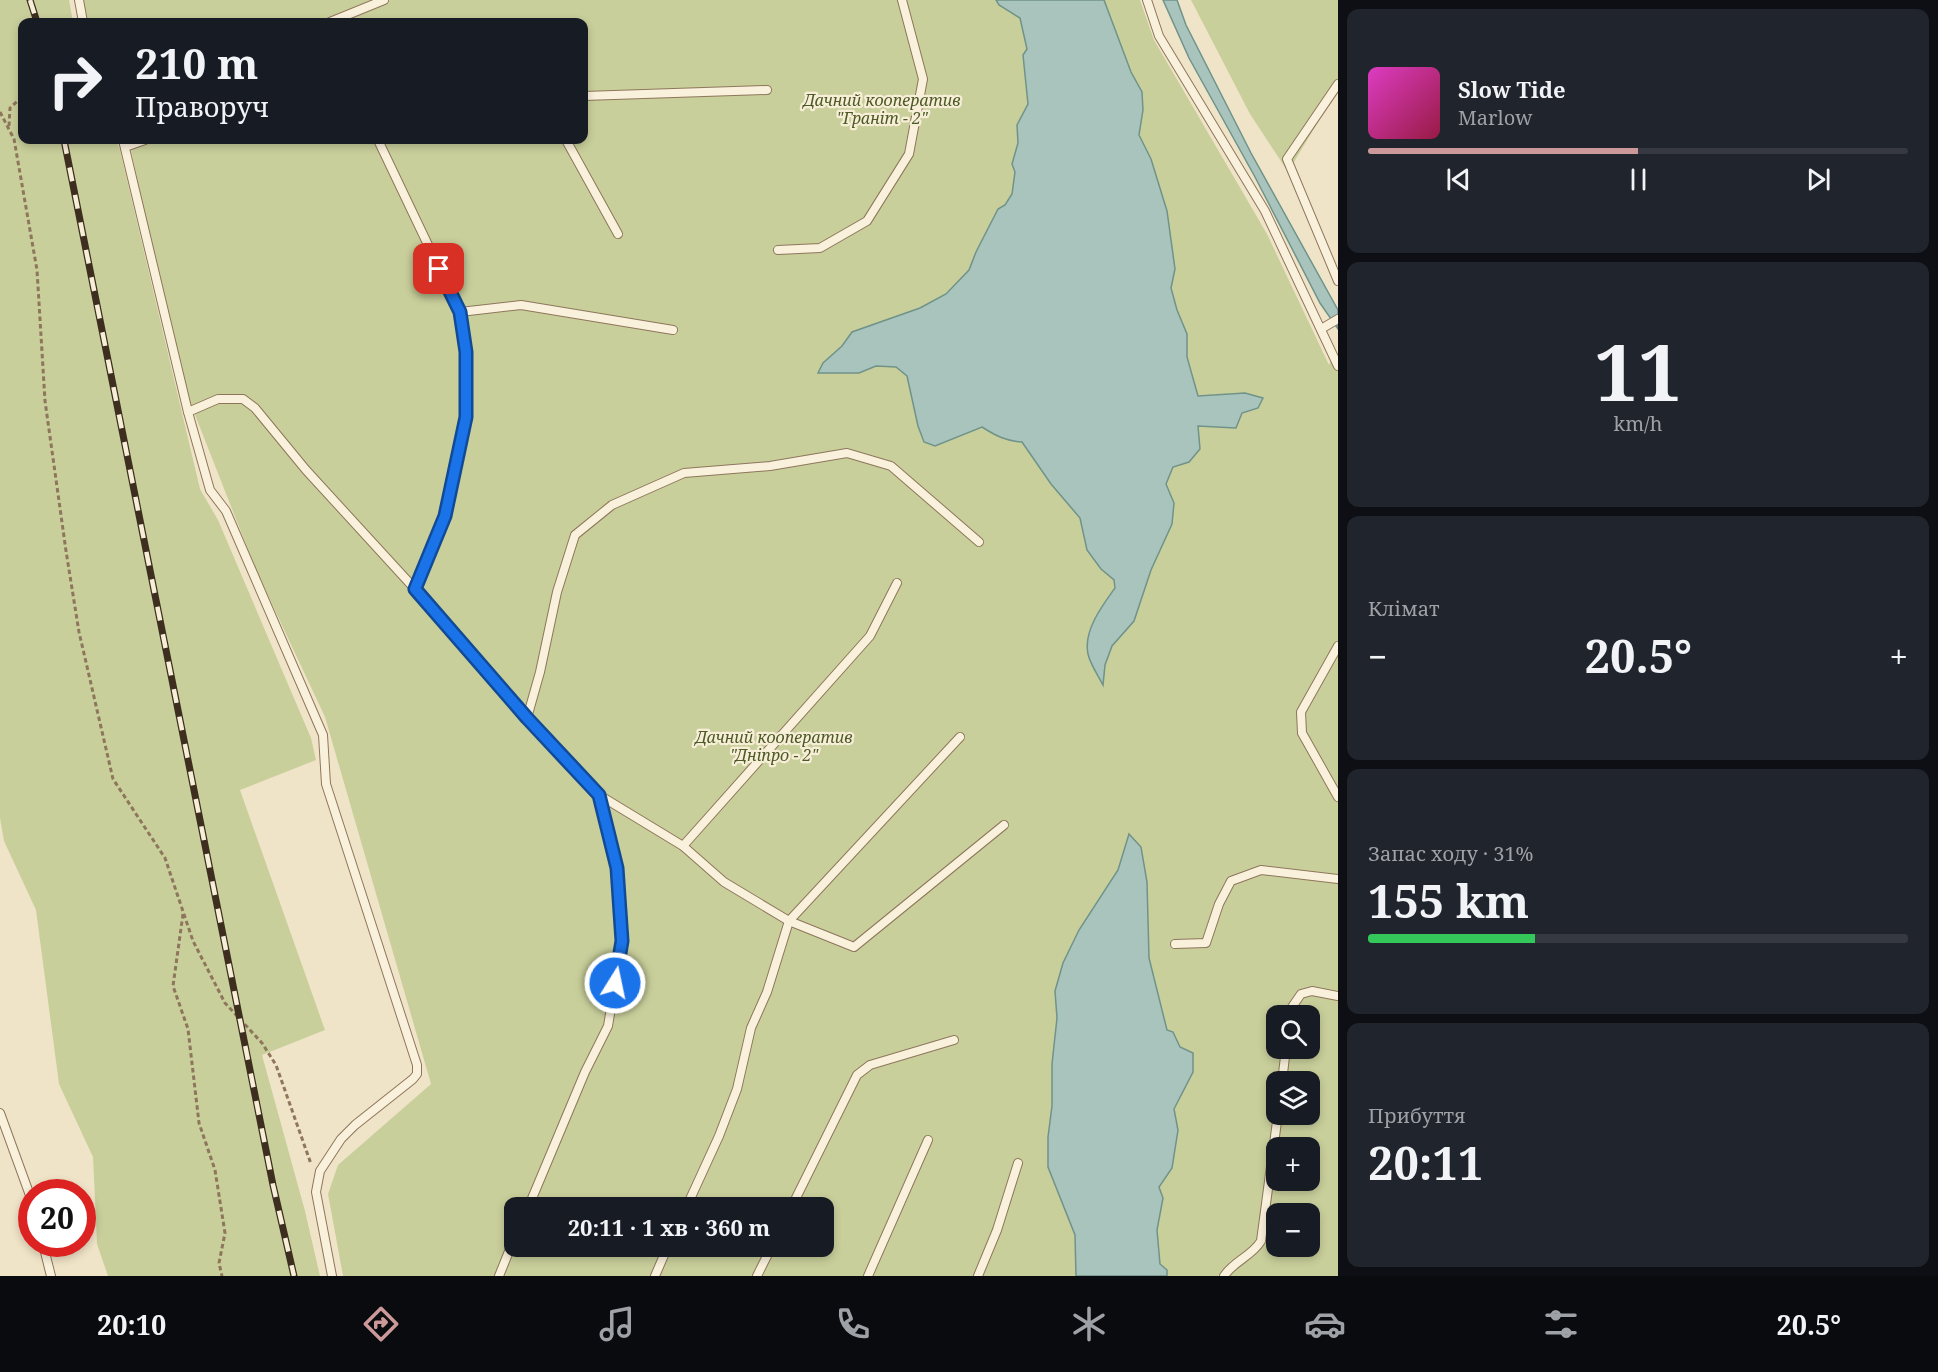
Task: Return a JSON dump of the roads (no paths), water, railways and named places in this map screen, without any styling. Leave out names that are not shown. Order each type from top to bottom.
[{"type":"lane","points":[[79,0],[82,18]]},
{"type":"lane","points":[[340,18],[384,0]]},
{"type":"lane","points":[[778,250],[820,248],[867,221],[909,154],[923,79],[902,0]]},
{"type":"lane","points":[[1147,0],[1159,36],[1265,211],[1338,366]]},
{"type":"lane","points":[[1338,84],[1287,159],[1338,280]]},
{"type":"lane","points":[[588,96],[766,90]]},
{"type":"lane","points":[[124,144],[188,412],[210,490],[226,511],[323,735],[326,784],[417,1065],[417,1074],[413,1079],[355,1125],[341,1139],[320,1171],[316,1192],[333,1276]]},
{"type":"lane","points":[[380,144],[460,312],[466,352],[466,417],[445,516],[415,589]]},
{"type":"lane","points":[[568,144],[618,234]]},
{"type":"lane","points":[[460,312],[521,305],[672,330]]},
{"type":"lane","points":[[1321,329],[1338,319]]},
{"type":"lane","points":[[188,412],[218,399],[243,399],[255,408],[306,470],[415,589],[527,718],[599,795],[683,846],[724,882],[789,921],[854,947],[1004,825]]},
{"type":"lane","points":[[527,718],[540,672],[557,592],[575,536],[612,505],[684,473],[770,466],[847,453],[891,466],[979,542]]},
{"type":"lane","points":[[683,846],[870,636],[897,583]]},
{"type":"lane","points":[[1338,646],[1301,712],[1302,733],[1338,798]]},
{"type":"lane","points":[[691,1197],[719,1136],[737,1089],[751,1028],[767,992],[789,921],[960,737]]},
{"type":"lane","points":[[533,1197],[585,1072],[608,1026],[622,941],[617,868],[599,795]]},
{"type":"lane","points":[[1175,945],[1206,943],[1219,904],[1232,881],[1261,870],[1338,879]]},
{"type":"lane","points":[[1293,1005],[1301,994],[1312,991],[1338,996]]},
{"type":"lane","points":[[796,1197],[857,1075],[870,1065],[954,1040]]},
{"type":"lane","points":[[0,1113],[24,1179]]},
{"type":"lane","points":[[1224,1276],[1232,1266],[1256,1250],[1261,1242],[1277,1125]]},
{"type":"lane","points":[[868,1276],[928,1140]]},
{"type":"lane","points":[[978,1276],[997,1230],[1018,1163]]},
{"type":"lane","points":[[46,1257],[51,1276]]},
{"type":"lane","points":[[499,1276],[507,1257]]},
{"type":"lane","points":[[655,1276],[663,1257]]},
{"type":"lane","points":[[757,1276],[766,1257]]},
{"type":"water","points":[[996,0],[1104,0],[1131,72],[1142,92],[1143,110],[1139,135],[1151,159],[1167,211],[1175,269],[1171,288],[1187,334],[1187,357],[1198,396],[1245,393],[1263,398],[1258,408],[1242,413],[1236,428],[1198,426],[1200,449],[1189,462],[1173,467],[1166,484],[1174,503],[1172,524],[1151,570],[1134,621],[1112,646],[1105,665],[1103,685],[1090,662],[1087,645],[1095,619],[1115,588],[1114,580],[1101,569],[1087,550],[1080,518],[1051,484],[1022,442],[1001,438],[982,427],[935,446],[924,442],[918,426],[907,376],[896,367],[876,366],[859,373],[818,373],[823,363],[842,346],[852,332],[920,308],[946,294],[969,270],[998,209],[1005,205],[1012,194],[1015,172],[1012,164],[1018,143],[1017,125],[1028,104],[1023,55],[1027,49],[1020,18],[999,5]]},
{"type":"water","points":[[1163,0],[1177,0],[1186,25],[1251,153],[1338,310],[1338,329],[1320,303],[1255,177],[1189,58]]},
{"type":"water","points":[[1129,834],[1141,847],[1147,882],[1149,958],[1167,1030],[1173,1032],[1180,1047],[1193,1053],[1193,1072],[1174,1109],[1178,1130],[1172,1168],[1159,1187],[1163,1198],[1157,1230],[1160,1264],[1167,1270],[1167,1276],[1076,1276],[1075,1235],[1048,1167],[1052,1064],[1057,1018],[1055,991],[1063,963],[1079,930],[1118,870]]},
{"type":"railway","points":[[30,0],[36,18]]},
{"type":"railway","points":[[65,144],[273,1185],[294,1276]]},
{"type":"park label","name":"Дачний кооператив \"Граніт - 2\"","points":[[882,109]]},
{"type":"park label","name":"Дачний кооператив \"Дніпро - 2\"","points":[[774,746]]}]
